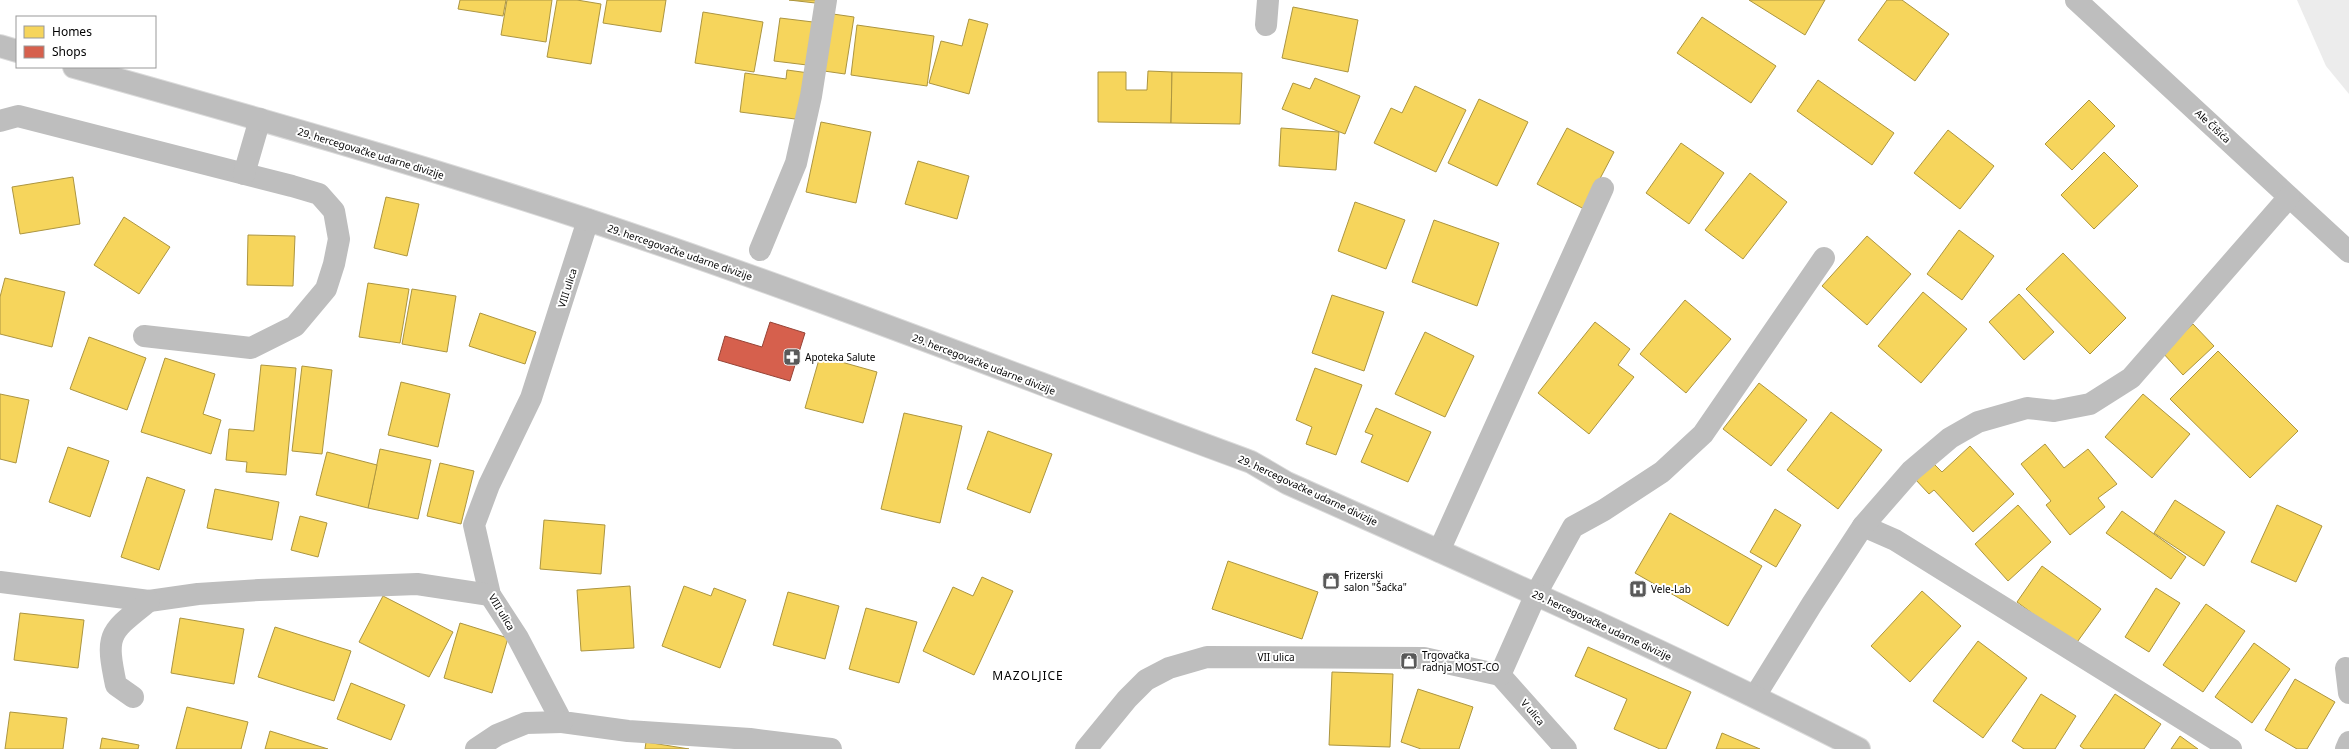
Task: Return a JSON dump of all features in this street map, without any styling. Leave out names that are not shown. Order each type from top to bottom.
[{"type":"street","points":[[760,250],[796,163],[811,96],[826,0]]},
{"type":"street","points":[[1266,25],[1268,0]]},
{"type":"street","name":"Ale Čišića","points":[[2076,0],[2349,252]]},
{"type":"street","points":[[0,46],[16,51]]},
{"type":"street","name":"29. hercegovačke udarne divizije","points":[[78,68],[260,118],[588,220],[791,291],[1251,462],[1287,483],[1536,594],[1755,696],[1859,749]]},
{"type":"street","points":[[0,121],[18,116],[319,194],[334,211],[339,239],[334,264],[326,289],[295,326],[251,348],[144,336]]},
{"type":"street","points":[[244,174],[260,118]]},
{"type":"street","points":[[1440,551],[1603,188]]},
{"type":"street","points":[[1755,696],[1812,604],[1863,526],[1911,471],[1950,438],[1978,422],[2027,408],[2054,411],[2090,404],[2131,378],[2289,198]]},
{"type":"street","name":"VIII ulica","points":[[562,722],[530,665],[518,638],[490,595],[474,525],[489,485],[531,398],[588,220]]},
{"type":"street","points":[[1500,675],[1536,594],[1573,527],[1604,510],[1662,472],[1703,434],[1824,258]]},
{"type":"street","points":[[1863,526],[1895,540],[2231,749]]},
{"type":"street","points":[[0,582],[149,601],[198,594],[251,590],[417,584],[490,595]]},
{"type":"street","points":[[133,697],[116,685],[109,652],[116,628],[149,601]]},
{"type":"street","name":"VII ulica","points":[[1086,749],[1126,699],[1146,680],[1169,668],[1207,657],[1424,658],[1500,675]]},
{"type":"street","points":[[2346,668],[2349,693]]},
{"type":"street","name":"V ulica","points":[[1500,675],[1566,749]]},
{"type":"street","points":[[476,749],[496,735],[526,723],[562,722],[725,743],[831,749]]},
{"type":"street","points":[[2346,749],[2349,742]]},
{"type":"shaded area","points":[[2297,0],[2349,0],[2349,94],[2326,66]]},
{"type":"building: Homes","points":[[460,0],[506,0],[503,16],[458,9]]},
{"type":"building: Homes","points":[[507,0],[552,0],[546,42],[501,35]]},
{"type":"building: Homes","points":[[557,0],[577,0],[601,4],[591,64],[547,57]]},
{"type":"building: Homes","points":[[607,0],[666,0],[661,32],[603,23]]},
{"type":"building: Homes","points":[[789,0],[824,0],[824,4]]},
{"type":"building: Homes","points":[[1749,0],[1825,0],[1805,35]]},
{"type":"building: Homes","points":[[1887,0],[1902,0],[1949,34],[1915,81],[1858,40]]},
{"type":"building: Homes","points":[[1293,7],[1358,20],[1348,72],[1282,58]]},
{"type":"building: Homes","points":[[703,12],[763,22],[754,72],[695,63]]},
{"type":"building: Homes","points":[[833,14],[854,17],[845,74],[824,71]]},
{"type":"building: Homes","points":[[1702,17],[1776,66],[1751,103],[1677,53]]},
{"type":"building: Homes","points":[[780,18],[813,22],[807,65],[774,61]]},
{"type":"building: Homes","points":[[969,19],[988,24],[969,94],[929,83],[941,41],[962,46]]},
{"type":"building: Homes","points":[[857,25],[934,36],[927,86],[851,75]]},
{"type":"building: Homes","points":[[787,70],[809,73],[803,120],[740,112],[745,73],[786,79]]},
{"type":"building: Homes","points":[[1148,71],[1172,72],[1171,123],[1098,122],[1098,72],[1126,72],[1126,90],[1147,90]]},
{"type":"building: Homes","points":[[1172,72],[1242,73],[1240,124],[1171,123]]},
{"type":"building: Homes","points":[[1315,78],[1360,96],[1345,134],[1282,109],[1293,83],[1310,89]]},
{"type":"building: Homes","points":[[1818,80],[1894,133],[1872,165],[1797,111]]},
{"type":"building: Homes","points":[[1415,86],[1466,110],[1436,172],[1374,143],[1391,108],[1402,113]]},
{"type":"building: Homes","points":[[1479,99],[1528,122],[1497,186],[1448,163]]},
{"type":"building: Homes","points":[[2089,100],[2115,126],[2072,170],[2045,144]]},
{"type":"building: Homes","points":[[821,122],[871,132],[856,203],[806,192]]},
{"type":"building: Homes","points":[[1281,128],[1339,132],[1336,170],[1279,166]]},
{"type":"building: Homes","points":[[1567,128],[1614,152],[1584,209],[1537,184]]},
{"type":"building: Homes","points":[[1948,130],[1994,166],[1960,209],[1914,173]]},
{"type":"building: Homes","points":[[1681,143],[1724,173],[1689,224],[1646,193]]},
{"type":"building: Homes","points":[[2104,152],[2138,186],[2094,229],[2061,195]]},
{"type":"building: Homes","points":[[918,161],[969,176],[957,219],[905,204]]},
{"type":"building: Homes","points":[[1750,173],[1787,202],[1743,259],[1705,230]]},
{"type":"building: Homes","points":[[73,177],[80,224],[20,234],[12,187]]},
{"type":"building: Homes","points":[[386,197],[419,204],[407,256],[374,248]]},
{"type":"building: Homes","points":[[1355,202],[1405,220],[1386,269],[1338,251]]},
{"type":"building: Homes","points":[[124,217],[170,247],[139,294],[94,265]]},
{"type":"building: Homes","points":[[1434,220],[1499,243],[1477,306],[1412,282]]},
{"type":"building: Homes","points":[[1959,230],[1994,256],[1962,300],[1927,274]]},
{"type":"building: Homes","points":[[248,235],[295,236],[293,286],[247,285]]},
{"type":"building: Homes","points":[[1867,236],[1911,274],[1867,325],[1822,286]]},
{"type":"building: Homes","points":[[2063,253],[2126,318],[2090,354],[2026,289]]},
{"type":"building: Homes","points":[[5,278],[65,292],[52,347],[0,334],[0,297]]},
{"type":"building: Homes","points":[[368,283],[409,289],[400,343],[359,337]]},
{"type":"building: Homes","points":[[412,289],[456,296],[447,352],[402,344]]},
{"type":"building: Homes","points":[[1923,292],[1967,329],[1921,383],[1878,346]]},
{"type":"building: Homes","points":[[2019,294],[2054,332],[2024,360],[1989,322]]},
{"type":"building: Homes","points":[[1332,295],[1384,312],[1364,371],[1312,353]]},
{"type":"building: Homes","points":[[1685,300],[1731,339],[1686,393],[1640,354]]},
{"type":"building: Homes","points":[[480,313],[536,332],[525,364],[469,346]]},
{"type":"building: Homes","points":[[1595,322],[1630,349],[1618,365],[1634,377],[1589,434],[1538,393]]},
{"type":"building: Homes","points":[[2193,324],[2214,346],[2183,375],[2162,352]]},
{"type":"building: Homes","points":[[1425,332],[1474,356],[1445,417],[1395,394]]},
{"type":"building: Homes","points":[[89,337],[146,358],[127,410],[70,389]]},
{"type":"building: Homes","points":[[2218,351],[2298,431],[2250,478],[2170,399]]},
{"type":"building: Homes","points":[[820,356],[877,372],[863,423],[805,408]]},
{"type":"building: Homes","points":[[165,358],[215,374],[203,414],[221,420],[211,454],[141,432]]},
{"type":"building: Homes","points":[[261,365],[296,368],[286,475],[246,472],[247,462],[226,460],[229,429],[254,431]]},
{"type":"building: Homes","points":[[302,366],[332,370],[322,454],[292,451]]},
{"type":"building: Homes","points":[[1315,368],[1362,385],[1336,455],[1306,444],[1312,427],[1296,420]]},
{"type":"building: Homes","points":[[401,382],[450,394],[438,447],[388,435]]},
{"type":"building: Homes","points":[[1759,383],[1807,420],[1771,466],[1723,429]]},
{"type":"building: Homes","points":[[0,394],[29,400],[16,463],[0,459]]},
{"type":"building: Homes","points":[[2143,394],[2190,434],[2152,478],[2105,437]]},
{"type":"building: Homes","points":[[1376,408],[1431,432],[1408,482],[1361,462],[1373,435],[1365,432]]},
{"type":"building: Homes","points":[[1831,412],[1882,450],[1838,509],[1787,470]]},
{"type":"building: Homes","points":[[904,413],[962,426],[940,523],[881,509]]},
{"type":"building: Homes","points":[[988,431],[1052,454],[1030,513],[967,489]]},
{"type":"building: Homes","points":[[2045,444],[2064,468],[2088,449],[2117,484],[2098,498],[2105,507],[2070,535],[2046,505],[2051,501],[2021,464]]},
{"type":"building: Homes","points":[[1970,446],[2014,494],[1973,532],[1934,490],[1929,494],[1915,479],[1933,463],[1942,472]]},
{"type":"building: Homes","points":[[68,447],[109,461],[90,517],[49,502]]},
{"type":"building: Homes","points":[[380,449],[431,460],[418,519],[368,508]]},
{"type":"building: Homes","points":[[327,452],[377,465],[368,508],[316,495]]},
{"type":"building: Homes","points":[[440,463],[474,471],[461,524],[427,516]]},
{"type":"building: Homes","points":[[147,477],[185,490],[159,570],[121,557]]},
{"type":"building: Homes","points":[[215,489],[279,502],[272,540],[207,528]]},
{"type":"building: Homes","points":[[2175,500],[2225,532],[2204,566],[2154,533]]},
{"type":"building: Homes","points":[[2018,505],[2051,542],[2008,581],[1975,544]]},
{"type":"building: Homes","points":[[2277,505],[2322,526],[2296,582],[2251,562]]},
{"type":"building: Homes","points":[[1775,509],[1801,525],[1776,567],[1750,552]]},
{"type":"building: Homes","points":[[2122,511],[2186,557],[2171,579],[2106,533]]},
{"type":"building: Homes","points":[[1670,513],[1762,566],[1728,626],[1635,573]]},
{"type":"building: Homes","points":[[300,516],[327,523],[318,557],[291,550]]},
{"type":"building: Homes","points":[[544,520],[605,525],[601,574],[540,569]]},
{"type":"building: Homes","points":[[1228,561],[1318,592],[1302,639],[1212,609]]},
{"type":"building: Homes","points":[[2042,566],[2101,609],[2075,645],[2017,602]]},
{"type":"building: Homes","points":[[982,577],[1013,591],[974,675],[923,651],[953,587],[973,596]]},
{"type":"building: Homes","points":[[630,586],[634,648],[581,651],[577,590]]},
{"type":"building: Homes","points":[[684,586],[711,596],[714,588],[746,600],[720,668],[662,646]]},
{"type":"building: Homes","points":[[2156,588],[2180,603],[2149,652],[2125,637]]},
{"type":"building: Homes","points":[[1922,591],[1961,626],[1910,682],[1871,646]]},
{"type":"building: Homes","points":[[788,592],[839,606],[825,659],[773,645]]},
{"type":"building: Homes","points":[[383,596],[453,632],[429,677],[359,642]]},
{"type":"building: Homes","points":[[2206,604],[2245,631],[2203,692],[2163,665]]},
{"type":"building: Homes","points":[[866,608],[917,622],[899,683],[849,669]]},
{"type":"building: Homes","points":[[20,613],[84,620],[78,668],[14,660]]},
{"type":"building: Homes","points":[[180,618],[244,629],[234,684],[171,673]]},
{"type":"building: Homes","points":[[460,623],[508,638],[492,693],[444,678]]},
{"type":"building: Homes","points":[[275,627],[351,651],[334,701],[258,677]]},
{"type":"building: Homes","points":[[1978,641],[2027,678],[1983,738],[1933,701]]},
{"type":"building: Homes","points":[[2254,643],[2290,669],[2252,723],[2215,697]]},
{"type":"building: Homes","points":[[1588,647],[1691,692],[1666,749],[1660,749],[1614,729],[1627,699],[1575,676]]},
{"type":"building: Homes","points":[[1332,672],[1393,674],[1390,747],[1329,745]]},
{"type":"building: Homes","points":[[2295,679],[2335,702],[2307,749],[2297,749],[2265,730]]},
{"type":"building: Homes","points":[[351,683],[405,705],[391,740],[337,719]]},
{"type":"building: Homes","points":[[1418,689],[1473,707],[1459,749],[1421,749],[1401,742]]},
{"type":"building: Homes","points":[[2041,694],[2076,716],[2055,749],[2024,749],[2012,741]]},
{"type":"building: Homes","points":[[2115,694],[2161,724],[2144,749],[2084,749],[2080,746]]},
{"type":"building: Homes","points":[[187,707],[248,722],[241,749],[176,749]]},
{"type":"building: Homes","points":[[10,712],[67,718],[63,749],[5,749]]},
{"type":"building: Homes","points":[[270,731],[328,749],[265,749]]},
{"type":"building: Homes","points":[[1722,733],[1760,749],[1716,749]]},
{"type":"building: Homes","points":[[2180,736],[2198,749],[2171,749]]},
{"type":"building: Homes","points":[[102,738],[139,745],[138,749],[100,749]]},
{"type":"building: Homes","points":[[646,742],[689,749],[645,749]]},
{"type":"building: Shops","points":[[770,322],[805,333],[790,381],[718,360],[725,336],[762,347]]},
{"type":"place","name":"Apoteka Salute","points":[[792,357]]},
{"type":"place","name":"Frizerski salon \"Šaćka\"","points":[[1331,581]]},
{"type":"place","name":"Vele-Lab","points":[[1638,589]]},
{"type":"place","name":"Trgovačka radnja MOST-CO","points":[[1409,661]]},
{"type":"district","name":"MAZOLJICE","points":[[1028,675]]}]
